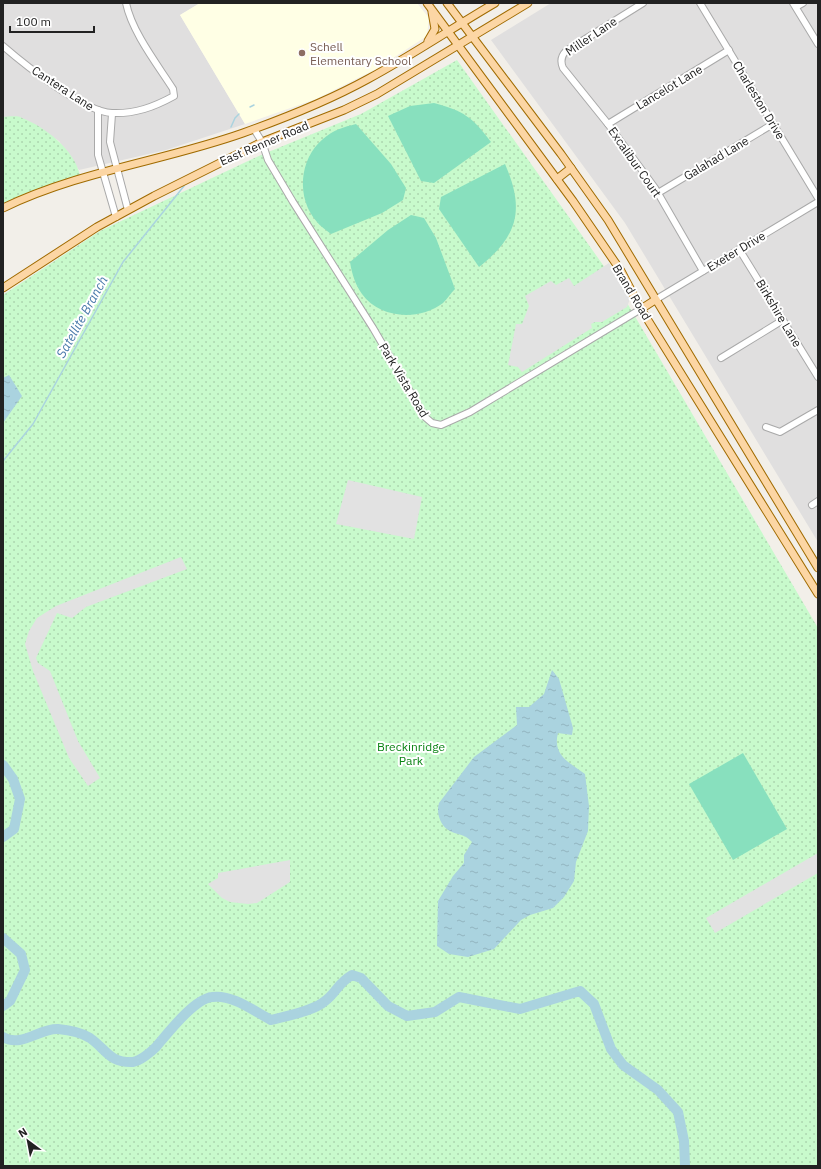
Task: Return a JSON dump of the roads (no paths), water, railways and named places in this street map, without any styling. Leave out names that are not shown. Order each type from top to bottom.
[{"type":"main road","name":"Brand Road","points":[[446,3],[571,168],[608,220],[818,568]]},
{"type":"main road","name":"East Renner Road","points":[[3,208],[32,195],[103,173],[190,151],[306,110],[366,80],[495,3]]},
{"type":"main road","name":"East Renner Road","points":[[3,288],[68,245],[128,210],[195,174],[262,142],[344,110],[383,91],[528,3]]},
{"type":"main road","name":"Brand Road","points":[[429,6],[557,179],[621,271],[641,309],[818,594]]},
{"type":"main road","points":[[423,47],[431,39],[435,29],[429,6]]},
{"type":"main road","points":[[557,179],[571,168]]},
{"type":"main road","points":[[641,309],[655,300]]},
{"type":"street","name":"Cantera Lane","points":[[3,46],[56,85],[98,110],[112,114],[135,112],[155,107],[174,96],[173,89],[129,15],[126,3]]},
{"type":"street","name":"Miller Lane","points":[[561,58],[566,51],[642,3]]},
{"type":"street","name":"Charleston Drive","points":[[700,3],[818,198]]},
{"type":"street","points":[[803,3],[794,5],[818,44]]},
{"type":"street","name":"Lancelot Lane","points":[[608,124],[729,50]]},
{"type":"street","name":"Excalibur Court","points":[[561,58],[563,68],[608,124],[658,193],[703,271]]},
{"type":"street","points":[[98,110],[98,154],[116,217]]},
{"type":"street","points":[[112,114],[110,134],[116,170],[128,210]]},
{"type":"street","name":"Galahad Lane","points":[[658,193],[773,124]]},
{"type":"street","name":"Park Vista Road","points":[[254,129],[262,142],[268,160],[293,202],[373,328],[425,417],[432,423],[441,425],[475,410],[641,309]]},
{"type":"street","points":[[97,135],[110,134]]},
{"type":"street","name":"Exeter Drive","points":[[655,300],[818,202]]},
{"type":"street","name":"Birkshire Lane","points":[[740,249],[818,377]]},
{"type":"street","points":[[721,358],[783,320]]},
{"type":"street","points":[[766,427],[780,432],[818,410]]},
{"type":"street","points":[[812,505],[818,501]]},
{"type":"water","points":[[9,375],[22,396],[3,423],[3,378]]},
{"type":"water","points":[[552,670],[559,679],[573,728],[572,735],[558,733],[558,747],[560,753],[568,762],[585,774],[589,806],[588,831],[576,862],[574,881],[564,897],[553,908],[530,915],[521,920],[494,949],[468,957],[449,954],[437,946],[438,901],[453,876],[464,863],[464,855],[472,842],[464,836],[450,831],[441,823],[438,811],[439,803],[474,757],[517,725],[516,707],[529,707],[544,694]]},
{"type":"waterway","name":"Satellite Branch","points":[[250,107],[254,105]]},
{"type":"waterway","name":"Satellite Branch","points":[[231,127],[235,118],[239,114]]},
{"type":"waterway","name":"Satellite Branch","points":[[3,461],[33,424],[123,262],[184,186]]},
{"type":"waterway","points":[[3,765],[13,779],[20,799],[14,829],[3,837]]},
{"type":"waterway","points":[[3,938],[21,954],[25,970],[10,1001],[3,1006]]},
{"type":"waterway","points":[[3,1037],[10,1040],[17,1040],[24,1039],[44,1031],[58,1029],[71,1031],[83,1034],[90,1038],[113,1058],[125,1062],[133,1062],[142,1058],[154,1049],[174,1026],[197,1004],[212,997],[227,998],[235,1001],[271,1020],[300,1013],[320,1005],[352,975],[361,978],[388,1006],[407,1016],[435,1012],[459,997],[520,1009],[580,991],[594,1004],[611,1049],[623,1065],[658,1090],[678,1112],[684,1141],[685,1166]]},
{"type":"place","name":"Schell Elementary School","points":[[302,53]]},
{"type":"park label","name":"Breckinridge Park","points":[[411,753]]}]
